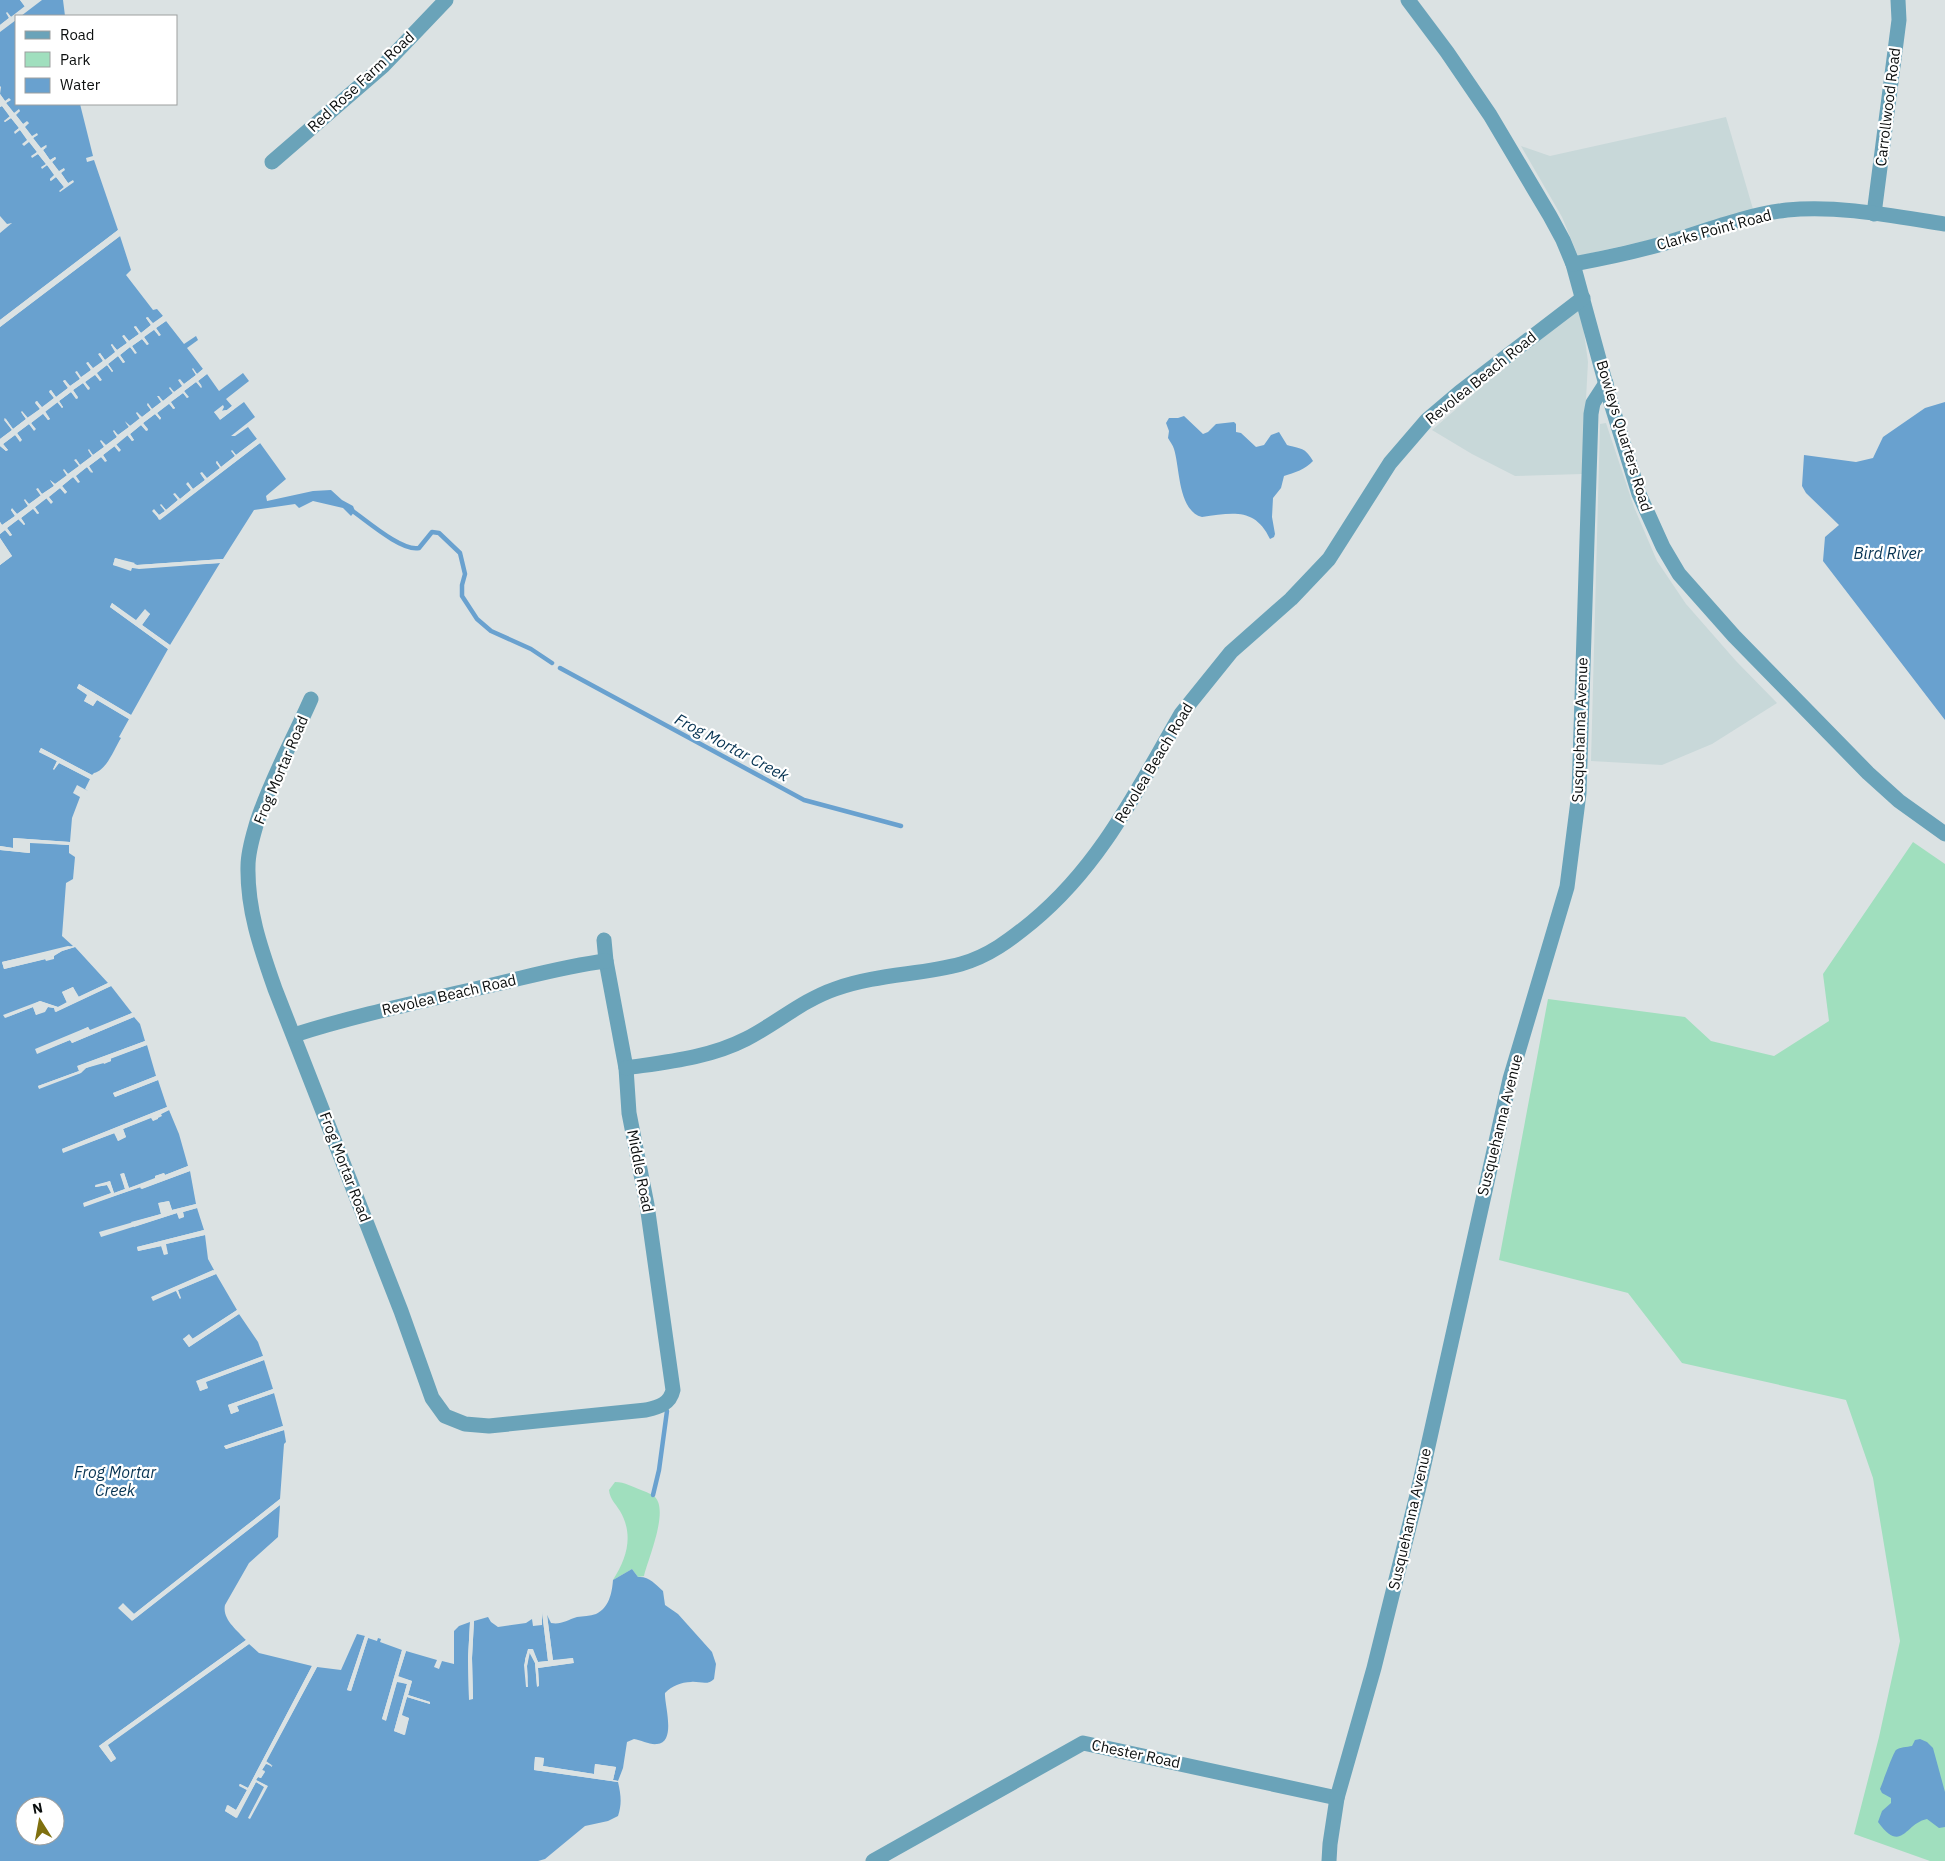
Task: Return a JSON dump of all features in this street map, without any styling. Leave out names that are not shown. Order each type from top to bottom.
[{"type":"street","name":"Red Rose Farm Road","points":[[272,162],[382,66],[446,0]]},
{"type":"street","name":"Bowleys Quarters Road","points":[[1408,0],[1447,52],[1490,115],[1550,216],[1573,264],[1606,383],[1640,494],[1663,547],[1679,574],[1734,636],[1868,773],[1899,801],[1945,834]]},
{"type":"street","name":"Carrollwood Road","points":[[1874,214],[1899,20],[1898,0]]},
{"type":"street","name":"Clarks Point Road","points":[[1573,264],[1627,254],[1752,217],[1784,211],[1809,209],[1874,214],[1945,224]]},
{"type":"street","name":"Revolea Beach Road","points":[[626,1068],[667,1062],[724,1048],[770,1026],[810,1000],[834,989],[865,980],[961,964],[1000,947],[1018,934],[1077,880],[1124,816],[1188,704],[1231,652],[1291,599],[1329,559],[1390,463],[1427,420],[1460,392],[1583,298]]},
{"type":"street","name":"Susquehanna Avenue","points":[[1329,1861],[1338,1798],[1374,1668],[1418,1491],[1510,1079],[1566,887],[1579,793],[1591,414],[1592,403],[1606,383]]},
{"type":"street","name":"Frog Mortar Road","points":[[311,699],[279,765],[261,810],[250,847],[248,865],[250,900],[256,931],[270,974],[401,1311],[432,1398],[445,1416],[465,1424],[489,1426],[646,1410],[663,1405],[669,1400]]},
{"type":"street","name":"Middle Road","points":[[604,940],[606,961],[626,1068],[629,1113],[647,1205],[673,1390],[669,1400]]},
{"type":"street","name":"Revolea Beach Road","points":[[294,1035],[386,1010],[575,964],[606,961]]},
{"type":"street","name":"Chester Road","points":[[873,1861],[1083,1743],[1338,1798]]},
{"type":"shaded area","points":[[1726,117],[1753,209],[1658,238],[1578,256],[1562,217],[1521,146],[1550,156]]},
{"type":"shaded area","points":[[1579,309],[1588,362],[1582,474],[1515,476],[1472,454],[1432,430],[1485,384]]},
{"type":"shaded area","points":[[1606,423],[1634,507],[1657,561],[1686,604],[1736,661],[1777,703],[1712,744],[1662,765],[1591,761],[1600,424]]},
{"type":"green space","points":[[1913,842],[1945,864],[1945,1861],[1930,1861],[1854,1834],[1879,1737],[1900,1641],[1873,1478],[1846,1400],[1682,1363],[1628,1293],[1499,1260],[1548,999],[1685,1017],[1711,1041],[1774,1056],[1829,1021],[1823,974]]},
{"type":"green space","points":[[615,1482],[626,1484],[651,1494],[659,1504],[659,1524],[644,1576],[638,1577],[632,1569],[613,1580],[625,1555],[628,1538],[624,1520],[609,1490]]},
{"type":"water","points":[[0,0],[20,0],[25,6],[11,17],[7,12],[9,18],[0,25]]},
{"type":"water","points":[[42,0],[63,0],[65,15],[22,15]]},
{"type":"water","points":[[15,21],[15,105],[80,105],[93,156],[86,158],[87,162],[94,160],[118,230],[0,320],[0,233],[12,223],[7,224],[0,216],[0,107],[2,106],[10,117],[4,121],[11,118],[19,128],[14,132],[20,130],[28,140],[24,145],[29,141],[37,152],[32,157],[38,154],[46,164],[43,168],[47,165],[55,175],[50,181],[56,177],[64,187],[60,192],[68,183],[61,173],[64,168],[59,172],[52,162],[56,159],[55,157],[50,160],[43,150],[47,147],[41,149],[33,138],[37,135],[32,137],[24,126],[29,123],[23,124],[15,114],[20,111],[14,113],[6,103],[10,100],[5,101],[0,94],[0,32]]},
{"type":"water","points":[[120,236],[131,270],[126,275],[153,310],[157,309],[163,316],[153,324],[148,317],[146,318],[151,325],[141,333],[135,326],[139,334],[129,341],[124,335],[127,343],[117,350],[112,344],[116,352],[105,360],[100,353],[103,361],[93,369],[88,362],[91,370],[81,378],[76,371],[80,379],[70,386],[65,380],[63,381],[68,388],[56,397],[51,390],[49,392],[54,398],[42,408],[37,401],[35,403],[40,409],[27,418],[21,412],[26,419],[13,429],[6,419],[4,420],[12,430],[0,439],[0,327]]},
{"type":"water","points":[[166,321],[184,344],[196,336],[198,340],[187,348],[203,369],[197,374],[193,369],[196,375],[184,384],[179,380],[183,386],[174,392],[169,388],[173,393],[163,401],[158,397],[162,402],[152,409],[148,404],[151,410],[142,417],[136,413],[140,418],[130,426],[125,422],[129,427],[118,435],[114,430],[117,437],[105,446],[102,441],[104,447],[93,455],[88,450],[92,456],[80,465],[76,459],[79,466],[68,474],[64,469],[67,475],[55,484],[50,480],[54,486],[42,494],[37,488],[41,495],[29,504],[24,500],[28,506],[17,514],[12,509],[15,516],[2,525],[0,522],[0,446],[6,451],[8,450],[3,444],[15,435],[22,440],[17,433],[29,424],[34,430],[31,423],[43,413],[48,420],[50,419],[45,412],[58,402],[62,408],[59,401],[71,392],[77,399],[78,397],[73,390],[83,383],[88,389],[90,388],[85,382],[95,374],[100,381],[96,373],[107,365],[112,372],[108,364],[118,356],[123,363],[125,362],[120,355],[130,347],[136,353],[132,346],[142,339],[147,345],[144,337],[154,329],[159,336],[156,328]]},
{"type":"water","points":[[243,373],[249,381],[226,399],[232,406],[227,410],[214,412],[221,419],[244,402],[255,417],[231,436],[235,436],[248,427],[257,439],[236,455],[232,450],[235,456],[221,467],[217,461],[216,463],[220,468],[206,479],[200,473],[205,480],[193,489],[188,483],[191,490],[180,499],[174,494],[178,500],[166,510],[161,504],[165,511],[159,515],[154,510],[159,520],[260,443],[286,479],[266,496],[267,501],[313,491],[331,490],[342,500],[353,506],[355,511],[351,516],[343,508],[313,501],[299,508],[295,504],[254,510],[223,559],[137,565],[115,558],[113,565],[139,569],[220,563],[170,645],[142,625],[150,614],[145,610],[136,621],[112,603],[110,607],[168,649],[131,715],[79,684],[77,688],[88,695],[84,701],[93,706],[97,700],[129,719],[119,737],[121,738],[103,768],[92,775],[41,748],[39,752],[57,761],[53,770],[59,763],[90,779],[85,789],[88,791],[77,785],[73,793],[80,797],[72,818],[70,842],[14,838],[13,848],[0,846],[0,565],[12,556],[0,538],[0,534],[5,530],[10,536],[12,535],[7,528],[19,519],[24,525],[21,518],[33,508],[37,514],[39,513],[34,508],[47,498],[53,502],[48,497],[60,488],[65,493],[67,492],[62,486],[73,477],[80,482],[75,476],[87,467],[91,473],[89,466],[101,457],[107,461],[103,455],[115,446],[119,451],[116,445],[128,435],[132,441],[134,440],[130,434],[141,425],[147,431],[148,429],[143,423],[155,414],[160,419],[157,413],[169,403],[173,409],[175,408],[170,402],[183,393],[187,398],[184,391],[196,382],[202,386],[198,381],[207,374],[219,391]]},
{"type":"water","name":"Bird River","points":[[1945,402],[1945,720],[1823,561],[1825,537],[1839,525],[1806,493],[1802,486],[1804,455],[1856,462],[1873,458],[1883,437],[1925,408]]},
{"type":"water","points":[[1184,416],[1203,434],[1216,424],[1234,422],[1236,424],[1236,432],[1241,433],[1256,447],[1264,445],[1271,435],[1279,432],[1287,445],[1302,449],[1308,453],[1313,461],[1296,472],[1284,476],[1281,488],[1273,498],[1274,537],[1270,539],[1257,521],[1242,514],[1202,517],[1188,507],[1181,488],[1174,448],[1168,438],[1169,431],[1166,423],[1169,418]]},
{"type":"water","name":"Frog Mortar Creek","points":[[30,842],[69,845],[69,853],[75,857],[73,879],[66,883],[62,936],[73,946],[2,962],[4,969],[46,960],[62,951],[75,947],[108,983],[78,997],[73,987],[62,992],[67,1003],[58,1007],[40,1001],[5,1018],[33,1007],[36,1015],[48,1007],[54,1008],[56,1012],[111,986],[132,1013],[90,1031],[88,1027],[37,1053],[70,1040],[72,1043],[134,1017],[140,1024],[145,1041],[78,1066],[79,1071],[38,1086],[39,1088],[80,1073],[86,1068],[111,1061],[110,1059],[147,1045],[156,1076],[113,1093],[115,1097],[158,1080],[167,1107],[62,1149],[63,1152],[115,1133],[118,1141],[126,1137],[123,1129],[152,1117],[153,1121],[169,1110],[179,1134],[188,1166],[165,1175],[164,1173],[155,1176],[155,1178],[129,1188],[124,1173],[121,1174],[125,1189],[114,1193],[110,1181],[95,1185],[96,1187],[107,1185],[112,1193],[84,1203],[84,1206],[141,1187],[142,1189],[190,1171],[196,1204],[172,1210],[169,1201],[159,1203],[161,1214],[131,1222],[134,1227],[177,1213],[179,1218],[184,1217],[183,1212],[197,1208],[204,1230],[137,1247],[138,1251],[162,1246],[164,1255],[166,1244],[205,1235],[208,1259],[214,1270],[152,1297],[153,1300],[176,1290],[180,1299],[178,1290],[216,1274],[237,1310],[192,1339],[189,1335],[183,1339],[189,1347],[239,1314],[258,1342],[263,1356],[197,1381],[200,1391],[208,1388],[205,1382],[264,1360],[273,1389],[228,1405],[231,1414],[239,1411],[237,1406],[274,1393],[283,1426],[224,1446],[226,1449],[284,1430],[286,1442],[284,1444],[280,1499],[134,1614],[123,1604],[119,1608],[133,1620],[280,1505],[278,1537],[249,1563],[225,1605],[228,1620],[246,1640],[99,1746],[111,1762],[116,1758],[107,1745],[249,1644],[259,1653],[312,1666],[248,1788],[239,1785],[247,1790],[236,1810],[228,1805],[225,1811],[237,1818],[256,1782],[265,1787],[248,1818],[267,1786],[256,1780],[258,1777],[261,1778],[265,1772],[262,1770],[266,1763],[272,1767],[266,1762],[317,1667],[341,1670],[357,1634],[365,1636],[347,1690],[351,1691],[368,1638],[377,1641],[378,1638],[381,1639],[380,1642],[402,1650],[382,1719],[386,1720],[397,1681],[407,1684],[394,1731],[404,1735],[409,1718],[401,1716],[407,1697],[430,1704],[430,1702],[408,1695],[412,1681],[398,1677],[406,1651],[437,1660],[434,1667],[439,1669],[442,1661],[454,1664],[454,1631],[459,1626],[470,1622],[468,1658],[469,1699],[473,1699],[472,1658],[474,1621],[488,1617],[498,1627],[526,1623],[532,1619],[533,1626],[542,1625],[542,1612],[548,1661],[538,1662],[533,1649],[528,1650],[525,1659],[528,1686],[527,1666],[530,1652],[535,1663],[537,1686],[539,1686],[538,1668],[573,1663],[573,1658],[553,1661],[547,1615],[551,1623],[561,1623],[577,1617],[596,1614],[607,1604],[611,1595],[613,1580],[632,1569],[638,1577],[649,1579],[663,1591],[665,1605],[678,1614],[712,1652],[716,1664],[714,1679],[706,1683],[687,1682],[680,1684],[665,1693],[668,1722],[667,1737],[663,1742],[657,1744],[634,1739],[627,1742],[623,1768],[618,1781],[613,1780],[616,1767],[595,1764],[594,1774],[543,1766],[544,1758],[535,1757],[534,1770],[618,1782],[620,1795],[618,1816],[608,1821],[585,1826],[545,1859],[538,1861],[0,1861],[0,850],[29,853]]},
{"type":"water","points":[[1920,1739],[1927,1742],[1933,1748],[1945,1792],[1945,1827],[1939,1828],[1927,1819],[1898,1837],[1893,1836],[1886,1832],[1878,1822],[1882,1811],[1891,1803],[1891,1798],[1882,1793],[1880,1789],[1896,1750],[1912,1746],[1915,1740]]},
{"type":"pier","points":[[20,0],[23,0],[27,8],[0,27],[9,18],[7,12],[11,17],[25,7]]},
{"type":"pier","points":[[0,94],[5,101],[9,98],[11,100],[6,103],[14,113],[19,109],[20,111],[16,115],[23,124],[27,121],[29,123],[25,127],[32,136],[37,133],[38,135],[33,138],[41,148],[47,146],[43,150],[50,160],[56,158],[52,162],[59,171],[64,168],[65,170],[61,173],[68,183],[73,180],[74,182],[59,191],[64,187],[56,177],[51,181],[50,179],[54,175],[47,165],[42,169],[41,167],[46,164],[38,154],[32,158],[31,156],[37,152],[29,142],[24,146],[22,144],[27,140],[20,130],[15,134],[14,132],[19,128],[11,118],[4,121],[10,116],[2,106],[0,107],[0,101],[66,185],[4,104]]},
{"type":"pier","points":[[118,230],[119,232],[0,322],[0,320]]},
{"type":"pier","points":[[119,234],[120,236],[0,327],[0,324]]},
{"type":"pier","points":[[163,316],[164,318],[117,354],[165,319],[166,321],[156,328],[161,335],[159,336],[154,330],[144,337],[149,344],[147,345],[142,339],[132,346],[137,353],[135,354],[130,347],[120,355],[125,362],[123,363],[118,356],[108,364],[112,372],[107,365],[97,373],[102,380],[100,381],[95,375],[85,382],[90,389],[88,390],[83,383],[73,390],[78,398],[76,399],[71,392],[59,401],[62,408],[57,402],[45,411],[50,419],[48,420],[43,414],[31,423],[36,429],[34,431],[29,424],[17,433],[22,440],[20,442],[15,435],[3,444],[8,450],[6,451],[0,446],[0,443],[43,410],[0,441],[12,430],[5,418],[13,429],[26,419],[22,411],[28,418],[40,409],[35,402],[37,401],[42,407],[54,398],[49,391],[51,390],[56,397],[68,388],[63,381],[65,380],[70,386],[80,379],[75,372],[77,371],[81,377],[91,370],[86,363],[88,362],[93,368],[103,361],[98,354],[100,353],[105,360],[115,352],[112,344],[117,350],[127,343],[122,336],[124,335],[129,341],[139,334],[134,327],[136,326],[141,333],[151,325],[147,317],[153,323]]},
{"type":"pier","points":[[193,368],[197,374],[203,369],[205,371],[17,517],[205,372],[207,374],[198,381],[201,388],[196,382],[184,391],[189,397],[187,398],[183,393],[171,402],[174,409],[169,404],[157,413],[161,418],[160,420],[155,414],[143,423],[148,430],[146,431],[141,425],[130,434],[134,440],[132,441],[127,435],[116,444],[121,450],[119,452],[114,446],[103,455],[107,461],[105,462],[101,457],[89,466],[92,473],[87,467],[76,476],[80,482],[78,483],[73,477],[62,486],[67,492],[65,494],[60,488],[49,497],[53,502],[51,504],[46,498],[35,507],[38,514],[33,509],[21,518],[24,525],[18,519],[7,528],[12,535],[10,536],[5,530],[0,534],[0,530],[3,528],[0,527],[0,522],[2,525],[15,516],[11,510],[12,508],[17,514],[28,506],[25,499],[29,504],[41,496],[36,489],[38,488],[42,494],[54,486],[50,480],[55,484],[67,476],[64,469],[68,474],[79,466],[74,460],[76,459],[80,465],[92,456],[89,449],[93,455],[104,447],[101,440],[106,445],[117,437],[113,431],[118,435],[129,427],[125,421],[130,426],[140,419],[137,412],[142,417],[151,410],[148,403],[152,409],[161,402],[157,396],[163,401],[173,393],[170,387],[174,392],[182,386],[178,380],[180,379],[184,384],[196,375]]},
{"type":"pier","points":[[223,405],[222,411],[232,406],[234,409],[220,420],[214,412]]},
{"type":"pier","points":[[257,439],[260,443],[160,520],[152,511],[154,509],[159,515],[165,511],[160,505],[166,510],[178,500],[173,494],[175,493],[180,499],[191,490],[186,484],[188,482],[193,489],[205,480],[200,473],[202,472],[207,478],[220,468],[217,461],[221,467],[235,456],[232,450],[236,455]]},
{"type":"pier","points":[[0,538],[12,556],[0,565],[0,560],[7,555],[0,545]]},
{"type":"pier","points":[[115,558],[137,565],[223,559],[220,563],[132,568],[131,571],[113,565]]},
{"type":"pier","points":[[112,603],[136,620],[145,609],[150,614],[142,625],[170,645],[168,649],[110,607]]},
{"type":"pier","points":[[79,684],[131,715],[129,719],[97,700],[93,706],[84,701],[87,695],[77,688]]},
{"type":"pier","points":[[41,748],[92,775],[90,779],[59,763],[54,770],[57,761],[39,752]]},
{"type":"pier","points":[[13,838],[70,842],[69,845],[30,843],[30,853],[0,850],[0,846],[13,848]],"holes":[[[16,840],[28,841],[27,850],[15,849]]]},
{"type":"pier","points":[[68,946],[75,947],[62,951],[54,956],[54,959],[46,961],[45,959],[4,969],[2,962]],"holes":[[[56,952],[51,957],[45,956],[6,966],[5,964]]]},
{"type":"pier","points":[[108,983],[111,986],[55,1012],[54,1008],[48,1007],[45,1012],[36,1015],[33,1007],[5,1018],[3,1015],[40,1001],[58,1007],[67,1002],[62,992],[73,987],[79,997]]},
{"type":"pier","points":[[132,1013],[134,1017],[72,1043],[70,1040],[37,1054],[35,1049],[88,1027],[90,1030]]},
{"type":"pier","points":[[145,1041],[147,1045],[111,1058],[111,1061],[104,1064],[103,1062],[86,1068],[81,1073],[39,1089],[38,1086],[79,1071],[77,1066]]},
{"type":"pier","points":[[156,1076],[158,1080],[115,1097],[113,1093]]},
{"type":"pier","points":[[167,1107],[169,1110],[161,1114],[162,1116],[158,1119],[153,1121],[151,1118],[123,1129],[126,1137],[118,1141],[114,1133],[63,1153],[62,1149]]},
{"type":"pier","points":[[188,1166],[190,1171],[84,1207],[83,1203],[111,1193],[107,1185],[95,1186],[110,1181],[114,1193],[125,1189],[120,1174],[124,1173],[129,1188],[155,1179],[155,1176],[164,1173],[165,1175]],"holes":[[[189,1169],[143,1186],[163,1176],[166,1177]]]},
{"type":"pier","points":[[169,1201],[172,1210],[196,1204],[197,1208],[183,1212],[184,1217],[179,1219],[177,1213],[101,1237],[99,1232],[161,1214],[158,1203]]},
{"type":"pier","points":[[204,1230],[205,1235],[166,1244],[168,1254],[164,1255],[161,1246],[138,1251],[137,1247]]},
{"type":"pier","points":[[213,1270],[216,1274],[178,1290],[180,1299],[176,1291],[153,1301],[151,1297]]},
{"type":"pier","points":[[237,1310],[239,1314],[189,1347],[183,1339],[189,1334],[193,1339]]},
{"type":"pier","points":[[263,1356],[264,1360],[206,1382],[208,1388],[200,1391],[196,1381]]},
{"type":"pier","points":[[273,1389],[274,1393],[237,1406],[239,1411],[231,1414],[228,1405]]},
{"type":"pier","points":[[283,1426],[284,1430],[226,1449],[224,1446]]},
{"type":"pier","points":[[280,1499],[280,1505],[132,1621],[118,1608],[123,1603],[134,1614]]},
{"type":"pier","points":[[542,1612],[547,1615],[553,1660],[573,1658],[574,1663],[538,1668],[539,1686],[537,1687],[535,1663],[529,1652],[527,1666],[528,1687],[526,1687],[524,1665],[528,1649],[532,1649],[538,1662],[548,1661]]},
{"type":"pier","points":[[474,1621],[472,1658],[473,1699],[469,1700],[468,1658],[470,1622]]},
{"type":"pier","points":[[365,1636],[368,1638],[351,1691],[347,1690]]},
{"type":"pier","points":[[246,1640],[249,1644],[108,1745],[116,1759],[111,1762],[99,1746]]},
{"type":"pier","points":[[402,1650],[406,1651],[398,1676],[412,1681],[408,1695],[430,1702],[430,1704],[407,1697],[402,1715],[409,1718],[405,1735],[394,1731],[407,1684],[397,1682],[386,1721],[382,1719]]},
{"type":"pier","points":[[312,1666],[317,1667],[266,1761],[273,1766],[266,1764],[262,1770],[265,1771],[261,1778],[258,1777],[256,1780],[268,1786],[250,1819],[248,1818],[264,1787],[256,1782],[236,1818],[225,1811],[227,1805],[236,1810],[247,1790],[239,1786],[240,1784],[248,1788]]},
{"type":"pier","points":[[535,1757],[544,1758],[543,1766],[594,1774],[595,1764],[616,1767],[613,1780],[618,1782],[534,1770]],"holes":[[[597,1766],[613,1769],[611,1779],[595,1776],[597,1775]]]},
{"type":"waterway","name":"Frog Mortar Creek","points":[[354,512],[395,541],[412,548],[419,548],[432,532],[439,533],[460,553],[465,574],[462,596],[477,619],[491,631],[531,649],[552,663]]},
{"type":"waterway","name":"Frog Mortar Creek","points":[[560,668],[804,800],[901,826]]},
{"type":"waterway","points":[[653,1495],[659,1470],[667,1411]]}]
